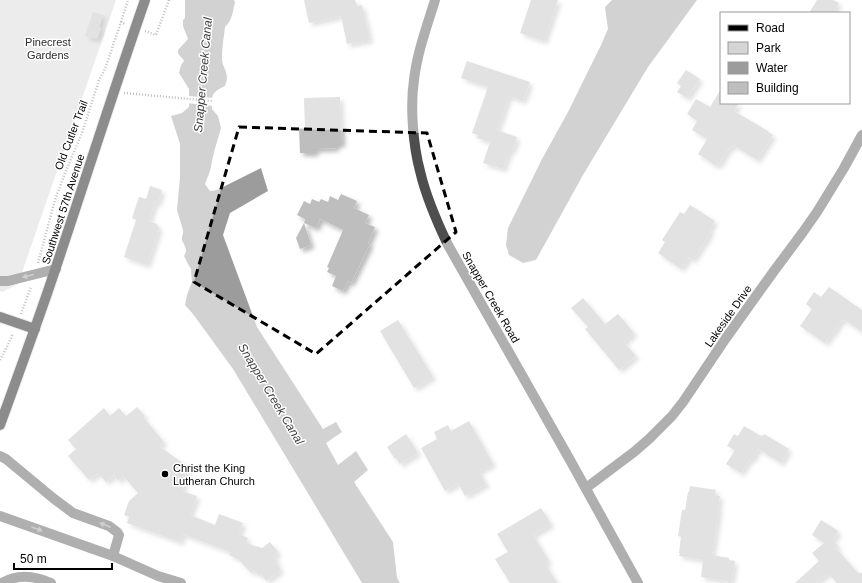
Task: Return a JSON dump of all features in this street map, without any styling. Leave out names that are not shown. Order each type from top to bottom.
[{"type":"main road","name":"Southwest 57th Avenue","points":[[0,425],[56,269],[113,92],[145,0]]},
{"type":"main road","points":[[0,317],[35,329]]},
{"type":"street","name":"Snapper Creek Road","points":[[435,0],[420,50],[412,94],[413,124],[419,171],[433,212],[448,246],[586,488],[638,583]]},
{"type":"street","name":"Lakeside Drive","points":[[586,488],[649,439],[672,416],[683,402],[726,338],[814,217],[862,135]]},
{"type":"street","points":[[0,281],[8,281],[56,269]]},
{"type":"street","points":[[0,456],[6,459],[73,513],[109,526],[117,532],[119,535],[113,556]]},
{"type":"street","points":[[0,516],[113,556],[158,576],[181,583]]},
{"type":"street","points":[[2,583],[27,576],[51,583]]},
{"type":"path","name":"Old Cutler Trail","points":[[38,264],[57,193],[82,133],[99,80],[105,69],[128,0]]},
{"type":"path","points":[[142,30],[156,35],[169,0]]},
{"type":"path","points":[[121,22],[129,25]]},
{"type":"path","points":[[113,92],[212,101]]},
{"type":"path","points":[[26,301],[31,285]]},
{"type":"path","points":[[0,360],[11,338]]},
{"type":"highlighted area","points":[[239,127],[427,133],[456,232],[316,354],[194,282]]},
{"type":"green space","name":"Pinecrest Gardens","points":[[0,0],[116,0],[18,284],[2,292],[0,291]]},
{"type":"water","name":"Snapper Creek Canal","points":[[185,0],[234,0],[235,2],[231,19],[225,27],[222,52],[222,60],[227,81],[225,86],[217,90],[212,97],[212,109],[218,116],[221,128],[210,171],[205,184],[210,191],[217,190],[261,168],[268,191],[230,213],[223,235],[257,327],[323,429],[336,422],[342,432],[326,443],[338,465],[356,451],[368,470],[354,482],[393,542],[397,578],[400,583],[362,583],[233,369],[185,305],[192,282],[191,269],[184,256],[186,250],[182,241],[183,230],[177,210],[180,177],[180,144],[171,116],[182,113],[189,107],[189,89],[179,73],[181,65],[184,61],[178,53],[178,50],[188,39],[183,26],[183,20],[185,18]]},
{"type":"water","points":[[612,0],[697,0],[648,67],[583,175],[536,260],[523,263],[509,255],[506,245],[508,228],[601,45],[608,29],[605,7]]},
{"type":"pier","points":[[188,96],[214,98],[213,106],[187,103]]},
{"type":"building","points":[[304,0],[355,0],[357,6],[362,5],[370,40],[347,44],[341,16],[309,23]]},
{"type":"building","points":[[531,0],[558,0],[544,41],[520,33]]},
{"type":"building","points":[[817,0],[833,0],[839,3],[834,12],[810,12]]},
{"type":"building","points":[[93,12],[103,15],[99,27],[101,28],[97,39],[85,36]]},
{"type":"building","points":[[467,61],[530,82],[523,101],[509,96],[497,130],[517,137],[512,151],[510,150],[503,169],[483,163],[490,142],[477,138],[478,135],[472,133],[488,87],[461,78]]},
{"type":"building","points":[[686,70],[700,79],[687,98],[677,92],[681,86],[677,83]]},
{"type":"building","points":[[720,91],[720,104],[738,104],[734,111],[773,135],[757,160],[733,145],[730,149],[729,148],[719,165],[717,164],[716,166],[698,154],[707,139],[692,130],[697,121],[687,114],[696,99],[710,107]]},
{"type":"building","points":[[340,97],[342,144],[336,144],[336,148],[315,149],[315,153],[300,153],[299,128],[305,128],[304,98]]},
{"type":"building","points":[[150,186],[162,190],[158,203],[155,202],[149,221],[157,224],[159,229],[147,265],[124,257],[136,220],[132,218],[139,197],[146,199]]},
{"type":"building","points":[[341,194],[357,201],[354,208],[369,215],[365,223],[375,227],[368,243],[370,244],[351,283],[348,281],[343,291],[332,286],[336,276],[327,272],[329,268],[327,267],[343,230],[320,219],[316,228],[304,223],[305,219],[297,215],[304,201],[310,204],[312,199],[319,202],[321,199],[328,202],[330,196],[338,200]]},
{"type":"building","points":[[690,205],[715,221],[709,230],[711,232],[693,260],[689,257],[681,269],[658,253],[665,242],[662,240],[680,212],[684,214]]},
{"type":"building","points":[[304,223],[311,245],[300,249],[296,238]]},
{"type":"building","points":[[829,287],[862,310],[862,332],[843,319],[825,343],[800,326],[812,309],[806,304],[814,292],[821,297]]},
{"type":"building","points":[[583,298],[605,324],[618,314],[634,333],[624,342],[636,356],[619,370],[585,329],[588,327],[571,308]]},
{"type":"building","points":[[398,320],[433,377],[414,388],[380,331]]},
{"type":"building","name":"Christ the King Lutheran Church","points":[[137,407],[145,416],[143,417],[164,442],[159,446],[188,467],[186,470],[189,472],[182,491],[197,496],[190,515],[215,525],[219,514],[243,523],[239,534],[248,538],[246,543],[262,548],[270,542],[278,552],[274,556],[277,561],[276,563],[281,570],[266,581],[261,574],[259,576],[254,570],[251,573],[238,559],[229,555],[230,552],[183,534],[180,542],[127,523],[129,517],[124,515],[129,501],[138,493],[123,476],[118,481],[114,475],[106,482],[98,473],[89,480],[68,456],[76,449],[68,440],[104,408],[110,416],[119,408],[126,416]]},
{"type":"building","points":[[469,421],[493,464],[479,471],[486,484],[465,496],[458,483],[445,491],[421,448],[437,439],[434,432],[448,425],[451,431]]},
{"type":"building","points":[[744,426],[761,436],[764,434],[789,449],[781,463],[758,449],[752,460],[750,459],[741,473],[726,464],[735,450],[727,446],[734,434],[738,436]]},
{"type":"building","points":[[406,434],[418,453],[400,464],[387,447]]},
{"type":"building","points":[[690,486],[716,490],[715,495],[720,496],[712,555],[729,558],[729,560],[735,561],[731,582],[701,577],[703,560],[679,556],[681,537],[678,536],[682,510],[685,510]]},
{"type":"building","points":[[541,508],[551,524],[533,535],[549,561],[545,563],[557,583],[510,583],[495,559],[508,552],[497,534]]},
{"type":"building","points":[[821,520],[837,530],[838,532],[833,540],[838,546],[836,548],[858,573],[862,573],[862,583],[837,583],[828,573],[816,583],[795,583],[819,561],[812,553],[824,543],[812,535]]},
{"type":"place","name":"Christ the King Lutheran Church","points":[[165,474]]}]
